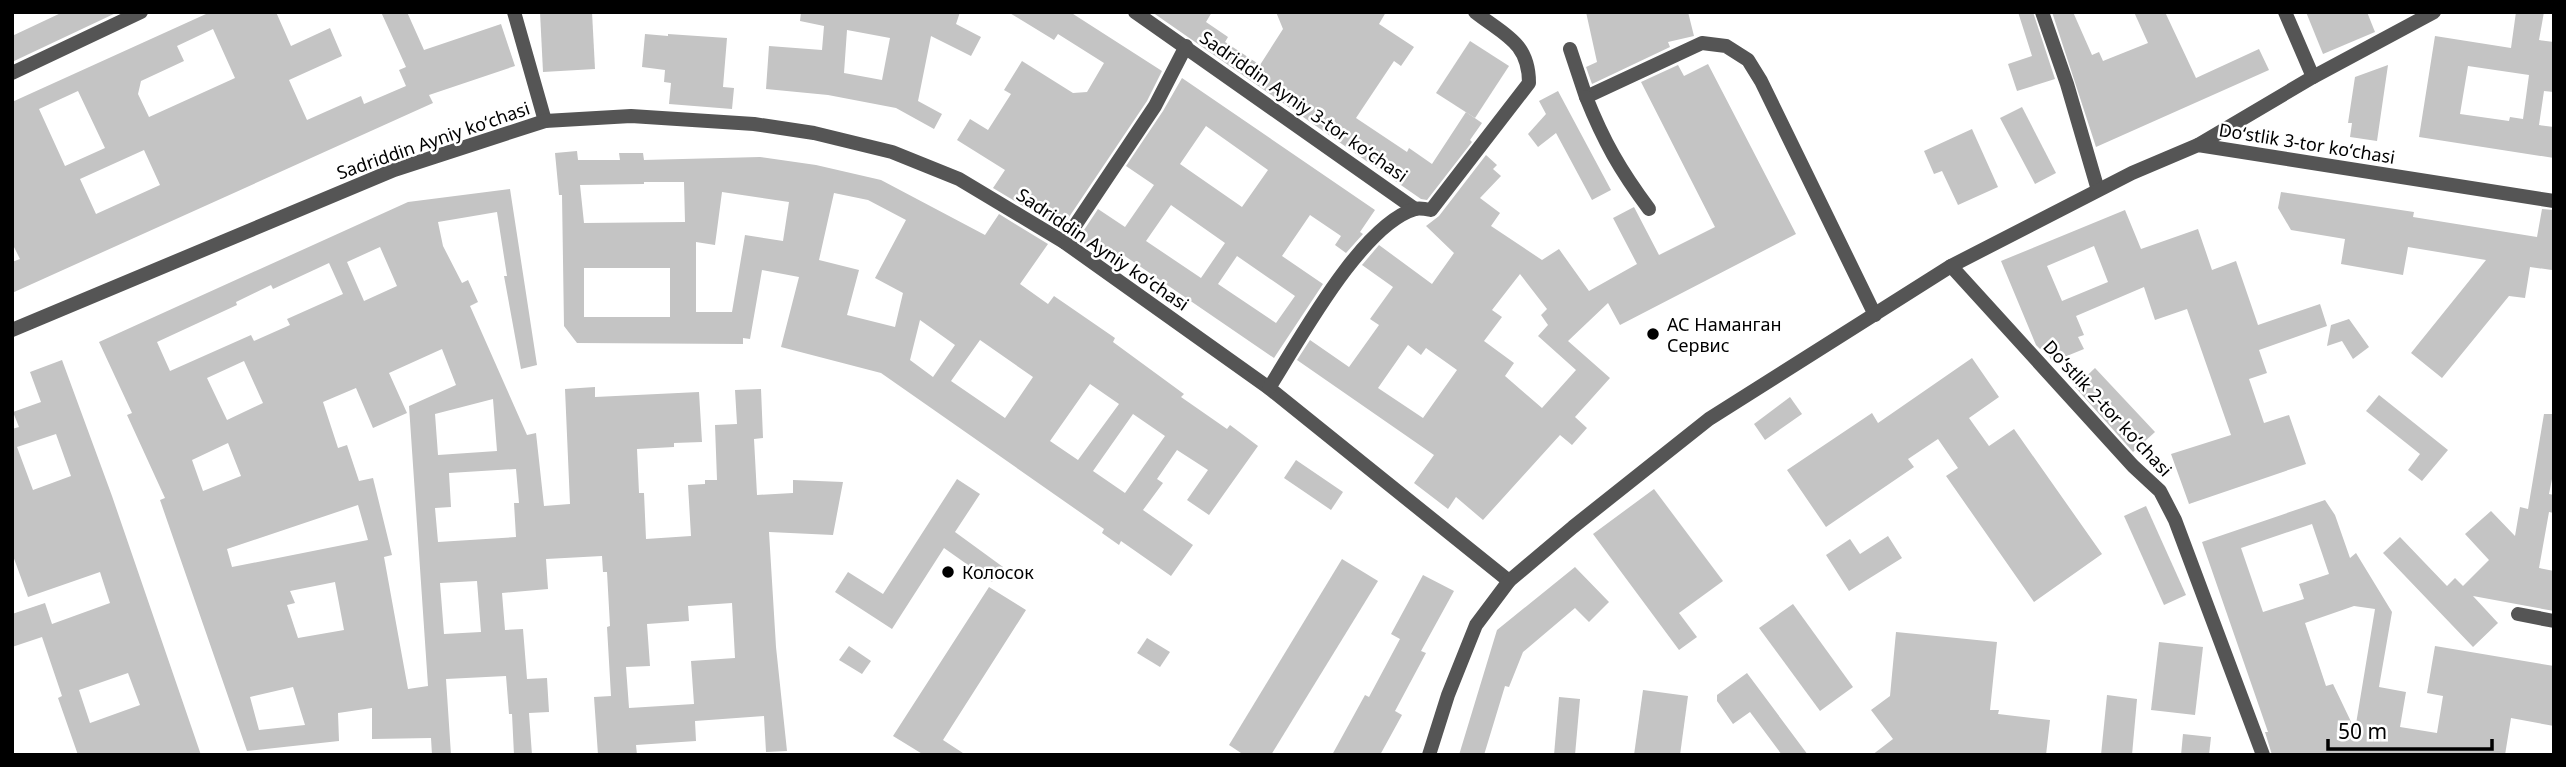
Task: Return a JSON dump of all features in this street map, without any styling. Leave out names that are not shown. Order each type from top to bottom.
[{"type":"street","points":[[12,73],[141,12]]},
{"type":"street","points":[[514,12],[545,121]]},
{"type":"street","name":"Sadriddin Ayniy 3-tor koʻchasi","points":[[1135,12],[1415,209]]},
{"type":"street","points":[[1269,388],[1328,294],[1363,247],[1387,225],[1415,209],[1431,210],[1529,83],[1529,63],[1522,49],[1475,12]]},
{"type":"street","points":[[2042,12],[2067,84],[2098,190]]},
{"type":"street","points":[[2286,12],[2313,77]]},
{"type":"street","name":"Doʻstlik 3-tor koʻchasi","points":[[2198,145],[2313,77],[2434,12]]},
{"type":"street","points":[[1586,97],[1702,43],[1726,46],[1748,60],[1767,93],[1875,315]]},
{"type":"street","points":[[1064,242],[1155,106],[1186,46]]},
{"type":"street","points":[[1570,49],[1586,97],[1614,159],[1648,209]]},
{"type":"street","name":"Sadriddin Ayniy koʻchasi","points":[[12,330],[394,170],[545,121],[631,116],[754,124],[814,133],[891,152],[960,179],[1064,242],[1269,388],[1509,581]]},
{"type":"street","points":[[1429,755],[1448,695],[1476,625],[1509,581],[1709,419],[1951,266],[2132,173],[2198,145]]},
{"type":"street","name":"Doʻstlik 3-tor koʻchasi","points":[[2198,145],[2554,201]]},
{"type":"street","name":"Doʻstlik 2-tor koʻchasi","points":[[1951,266],[2125,458],[2160,491],[2175,520],[2198,578],[2263,755]]},
{"type":"street","points":[[2518,614],[2554,621]]},
{"type":"building","points":[[63,12],[118,12],[12,62],[12,36]]},
{"type":"building","points":[[205,12],[276,12],[291,46],[330,28],[342,56],[289,80],[307,120],[361,96],[364,104],[406,86],[399,70],[406,67],[381,12],[407,12],[424,50],[501,24],[515,66],[429,95],[433,103],[12,293],[12,262],[20,259],[12,243],[12,102],[206,14]],"holes":[[[213,29],[235,78],[149,117],[138,94],[141,81],[184,61],[177,46]],[[78,91],[105,148],[65,166],[39,109]],[[144,150],[160,185],[96,214],[80,179]]]},
{"type":"building","points":[[540,12],[592,12],[595,69],[543,72]]},
{"type":"building","points":[[801,12],[960,12],[956,24],[981,37],[971,56],[931,36],[918,101],[942,114],[934,129],[896,108],[828,95],[766,89],[769,46],[822,50],[824,26],[800,21]],"holes":[[[847,30],[890,38],[882,80],[844,73]]]},
{"type":"building","points":[[1008,12],[1070,12],[1162,71],[1147,101],[1061,229],[993,188],[1005,170],[957,140],[970,119],[988,130],[1011,94],[1004,90],[1022,61],[1073,93],[1087,92],[1104,63],[1058,34],[1054,40]]},
{"type":"building","points":[[1152,12],[1212,12],[1206,22],[1228,37],[1225,42],[1260,65],[1283,29],[1276,12],[1386,12],[1379,24],[1414,47],[1401,66],[1394,61],[1356,118],[1407,152],[1409,148],[1432,164],[1466,112],[1482,123],[1470,140],[1472,142],[1427,200],[1421,199]]},
{"type":"building","points":[[1586,12],[1688,12],[1694,36],[1668,42],[1670,47],[1592,84],[1586,67],[1597,62]]},
{"type":"building","points":[[2018,12],[2033,12],[2055,79],[2017,91],[2008,64],[2032,56]]},
{"type":"building","points":[[2052,12],[2073,12],[2092,55],[2099,52],[2103,61],[2148,43],[2134,12],[2165,12],[2196,78],[2259,49],[2269,70],[2096,147]]},
{"type":"building","points":[[2306,12],[2367,12],[2375,32],[2323,54]]},
{"type":"building","points":[[2516,12],[2544,12],[2539,40],[2554,42],[2554,92],[2544,91],[2539,125],[2554,127],[2554,158],[2419,137],[2435,36],[2511,48]],"holes":[[[2468,66],[2529,75],[2523,119],[2510,117],[2509,121],[2460,114]]]},
{"type":"building","points":[[645,34],[727,38],[723,87],[734,88],[732,109],[669,104],[671,83],[664,82],[665,70],[642,67]]},
{"type":"building","points":[[1470,41],[1509,66],[1475,118],[1436,93]]},
{"type":"building","points":[[1708,64],[1796,234],[1620,325],[1608,303],[1568,341],[1610,378],[1575,417],[1587,428],[1572,445],[1560,435],[1483,520],[1456,497],[1448,509],[1414,483],[1434,455],[1297,360],[1310,340],[1349,367],[1379,325],[1370,319],[1393,287],[1362,265],[1379,245],[1432,284],[1454,253],[1426,226],[1439,216],[1486,155],[1497,165],[1493,169],[1501,176],[1480,198],[1500,213],[1491,226],[1542,260],[1559,249],[1589,291],[1637,264],[1613,218],[1634,207],[1659,255],[1715,227],[1641,82],[1678,65],[1684,76]],"holes":[[[1520,274],[1547,309],[1541,315],[1548,325],[1538,336],[1576,370],[1542,408],[1505,376],[1514,363],[1484,341],[1502,317],[1492,310]],[[1408,345],[1421,355],[1426,348],[1457,370],[1423,418],[1378,388]]]},
{"type":"building","points":[[2388,65],[2377,141],[2350,137],[2352,123],[2348,123],[2355,77]]},
{"type":"building","points":[[1182,78],[1375,210],[1360,232],[1363,234],[1346,253],[1335,245],[1341,236],[1310,215],[1282,256],[1323,284],[1274,358],[1119,252],[1112,263],[1078,239],[1098,209],[1125,227],[1154,185],[1126,166]],"holes":[[[1206,126],[1268,170],[1242,207],[1180,164]],[[1171,205],[1225,243],[1201,278],[1146,241]],[[1237,256],[1295,296],[1276,323],[1218,284]]]},
{"type":"building","points":[[1558,91],[1611,190],[1592,200],[1556,133],[1538,147],[1528,134],[1546,114],[1539,101]]},
{"type":"building","points":[[2022,107],[2056,173],[2035,184],[2000,118]]},
{"type":"building","points":[[1972,129],[1998,187],[1958,205],[1942,171],[1934,174],[1924,151]]},
{"type":"building","points":[[577,151],[578,160],[620,160],[619,153],[643,153],[644,160],[760,157],[816,165],[881,180],[985,235],[999,214],[1048,244],[1020,284],[1048,304],[1054,296],[1115,338],[1113,342],[1184,394],[1181,397],[1227,429],[1230,425],[1258,446],[1209,515],[1187,500],[1208,470],[1177,450],[1157,479],[1163,483],[1143,510],[1193,545],[1171,576],[1121,541],[1119,545],[1102,533],[1104,529],[881,373],[781,347],[799,277],[762,270],[750,339],[743,338],[743,344],[577,343],[564,326],[562,195],[559,195],[555,153]],"holes":[[[684,182],[685,222],[584,223],[580,185]],[[722,192],[789,202],[783,241],[745,235],[732,312],[696,312],[696,242],[715,245]],[[834,193],[868,200],[906,220],[875,278],[903,293],[895,327],[847,315],[859,270],[819,260]],[[584,268],[670,268],[670,317],[584,317]],[[920,320],[955,345],[933,377],[910,360]],[[980,340],[1033,377],[1005,418],[951,381]],[[1090,384],[1119,404],[1078,460],[1050,441]],[[1133,414],[1165,436],[1125,493],[1093,471]]]},
{"type":"building","points":[[510,189],[537,365],[521,369],[504,276],[507,276],[497,212],[438,222],[443,246],[462,283],[468,280],[478,302],[470,306],[527,435],[536,433],[544,506],[570,504],[565,389],[595,387],[595,397],[699,392],[702,442],[637,449],[639,493],[644,493],[646,539],[691,536],[688,485],[717,480],[715,425],[737,424],[735,390],[761,389],[763,438],[754,439],[757,495],[793,493],[793,480],[843,482],[833,535],[769,532],[776,647],[787,751],[766,752],[764,716],[695,721],[696,741],[636,745],[637,755],[598,755],[594,697],[611,696],[607,572],[603,572],[602,556],[546,559],[548,589],[502,593],[505,630],[523,629],[527,679],[547,678],[549,712],[529,713],[532,755],[514,755],[512,714],[509,714],[506,676],[446,679],[451,755],[432,755],[431,738],[372,739],[372,708],[338,713],[339,741],[247,751],[160,500],[165,498],[127,415],[132,413],[99,342],[408,202]],"holes":[[[380,247],[397,286],[364,301],[347,262]],[[329,263],[343,294],[287,319],[290,325],[254,341],[251,335],[170,371],[157,342],[237,305],[236,302],[271,285],[273,289]],[[442,349],[456,385],[409,406],[428,686],[408,689],[384,557],[392,555],[373,478],[359,481],[347,445],[338,448],[323,402],[356,388],[373,428],[407,413],[389,373]],[[244,361],[263,403],[227,420],[207,378]],[[493,399],[497,451],[438,455],[435,414]],[[228,443],[241,476],[203,491],[192,460]],[[516,469],[519,503],[514,503],[516,537],[438,542],[435,508],[451,507],[449,473]],[[358,505],[368,540],[232,567],[227,549]],[[477,581],[481,632],[444,634],[440,583]],[[335,582],[344,630],[298,638],[287,605],[295,603],[290,591]],[[732,603],[735,658],[691,661],[694,704],[629,708],[626,667],[650,666],[647,624],[689,621],[688,606]],[[293,687],[305,725],[259,730],[250,697]]]},
{"type":"building","points":[[2281,192],[2414,212],[2413,217],[2537,237],[2542,209],[2554,210],[2552,270],[2530,267],[2525,298],[2509,296],[2442,378],[2411,353],[2486,260],[2408,247],[2403,275],[2341,264],[2345,239],[2291,230],[2278,208]]},
{"type":"building","points":[[2125,210],[2141,249],[2198,229],[2212,270],[2236,261],[2258,325],[2320,304],[2327,326],[2259,350],[2267,373],[2249,379],[2264,423],[2289,415],[2306,464],[2189,504],[2171,454],[2231,435],[2187,309],[2155,320],[2144,287],[2076,316],[2084,335],[2078,337],[2084,349],[2052,362],[2045,347],[2040,349],[2036,345],[2001,261]],"holes":[[[2094,246],[2108,282],[2062,301],[2047,266]]]},
{"type":"building","points":[[2349,319],[2369,347],[2353,359],[2342,341],[2327,346],[2331,325]]},
{"type":"building","points":[[1972,358],[1999,397],[1969,418],[1989,446],[2014,429],[2102,554],[2034,602],[1946,476],[1958,468],[1938,439],[1908,459],[1914,467],[1826,527],[1787,470],[1872,413],[1878,423]]},
{"type":"building","points":[[62,360],[201,755],[78,755],[58,698],[62,696],[42,637],[12,647],[12,614],[45,603],[52,624],[110,603],[100,572],[28,597],[12,553],[12,429],[19,427],[13,412],[41,402],[30,372]],"holes":[[[56,434],[71,476],[33,490],[17,447]],[[128,673],[140,705],[90,723],[79,690]]]},
{"type":"building","points":[[2095,368],[2155,432],[2133,452],[2075,387]]},
{"type":"building","points":[[2379,395],[2448,450],[2422,481],[2408,470],[2420,454],[2366,411]]},
{"type":"building","points":[[1790,397],[1802,414],[1765,440],[1754,424]]},
{"type":"building","points":[[2544,414],[2554,414],[2554,469],[2549,494],[2554,495],[2554,513],[2549,512],[2539,568],[2554,571],[2554,611],[2473,596],[2498,623],[2473,647],[2383,553],[2400,537],[2447,586],[2455,578],[2463,586],[2489,560],[2465,534],[2491,511],[2515,536],[2520,507],[2528,509]]},
{"type":"building","points":[[1296,460],[1343,492],[1331,510],[1284,478]]},
{"type":"building","points":[[957,479],[980,494],[955,532],[1003,567],[992,582],[944,548],[892,629],[835,592],[848,572],[883,594]]},
{"type":"building","points":[[1654,489],[1723,581],[1679,613],[1697,637],[1679,650],[1593,534]]},
{"type":"building","points":[[2325,500],[2335,515],[2350,558],[2356,553],[2392,612],[2379,687],[2406,692],[2400,727],[2437,733],[2443,696],[2427,693],[2435,646],[2554,666],[2554,726],[2511,718],[2505,755],[2272,755],[2265,732],[2268,732],[2202,542]],"holes":[[[2312,524],[2329,574],[2299,584],[2304,599],[2263,612],[2241,548]],[[2354,606],[2375,609],[2355,730],[2333,684],[2326,686],[2305,623]]]},
{"type":"building","points":[[2146,506],[2186,595],[2164,605],[2124,516]]},
{"type":"building","points":[[1888,536],[1902,558],[1849,591],[1826,555],[1850,539],[1860,554]]},
{"type":"building","points":[[1342,559],[1378,581],[1271,755],[1244,755],[1229,745]]},
{"type":"building","points":[[1575,567],[1609,602],[1589,622],[1575,608],[1523,652],[1509,687],[1505,686],[1484,755],[1459,755],[1497,630]]},
{"type":"building","points":[[1423,575],[1454,591],[1421,651],[1426,653],[1395,711],[1402,715],[1380,755],[1332,755],[1365,695],[1369,697],[1400,639],[1391,634]]},
{"type":"building","points":[[989,587],[1026,610],[943,740],[966,755],[924,755],[893,736]]},
{"type":"building","points":[[1793,604],[1853,687],[1820,711],[1759,628]]},
{"type":"building","points":[[1896,632],[1997,642],[1990,710],[1999,710],[1998,714],[2050,720],[2046,755],[1872,755],[1893,739],[1871,710],[1890,696]]},
{"type":"building","points":[[1147,638],[1170,652],[1160,667],[1137,653]]},
{"type":"building","points":[[2159,642],[2203,647],[2195,715],[2151,710]]},
{"type":"building","points":[[849,646],[871,661],[862,674],[839,660]]},
{"type":"building","points":[[1747,673],[1808,755],[1782,755],[1750,712],[1733,724],[1717,701],[1717,695]]},
{"type":"building","points":[[1643,690],[1688,696],[1680,755],[1634,755]]},
{"type":"building","points":[[2107,695],[2137,699],[2132,755],[2101,755]]},
{"type":"building","points":[[1559,697],[1580,699],[1575,755],[1554,755]]},
{"type":"building","points":[[2183,734],[2211,737],[2209,755],[2181,755]]},
{"type":"place","name":"АС Наманган Сервис","points":[[1653,334]]},
{"type":"place","name":"Колосок","points":[[948,572]]}]
